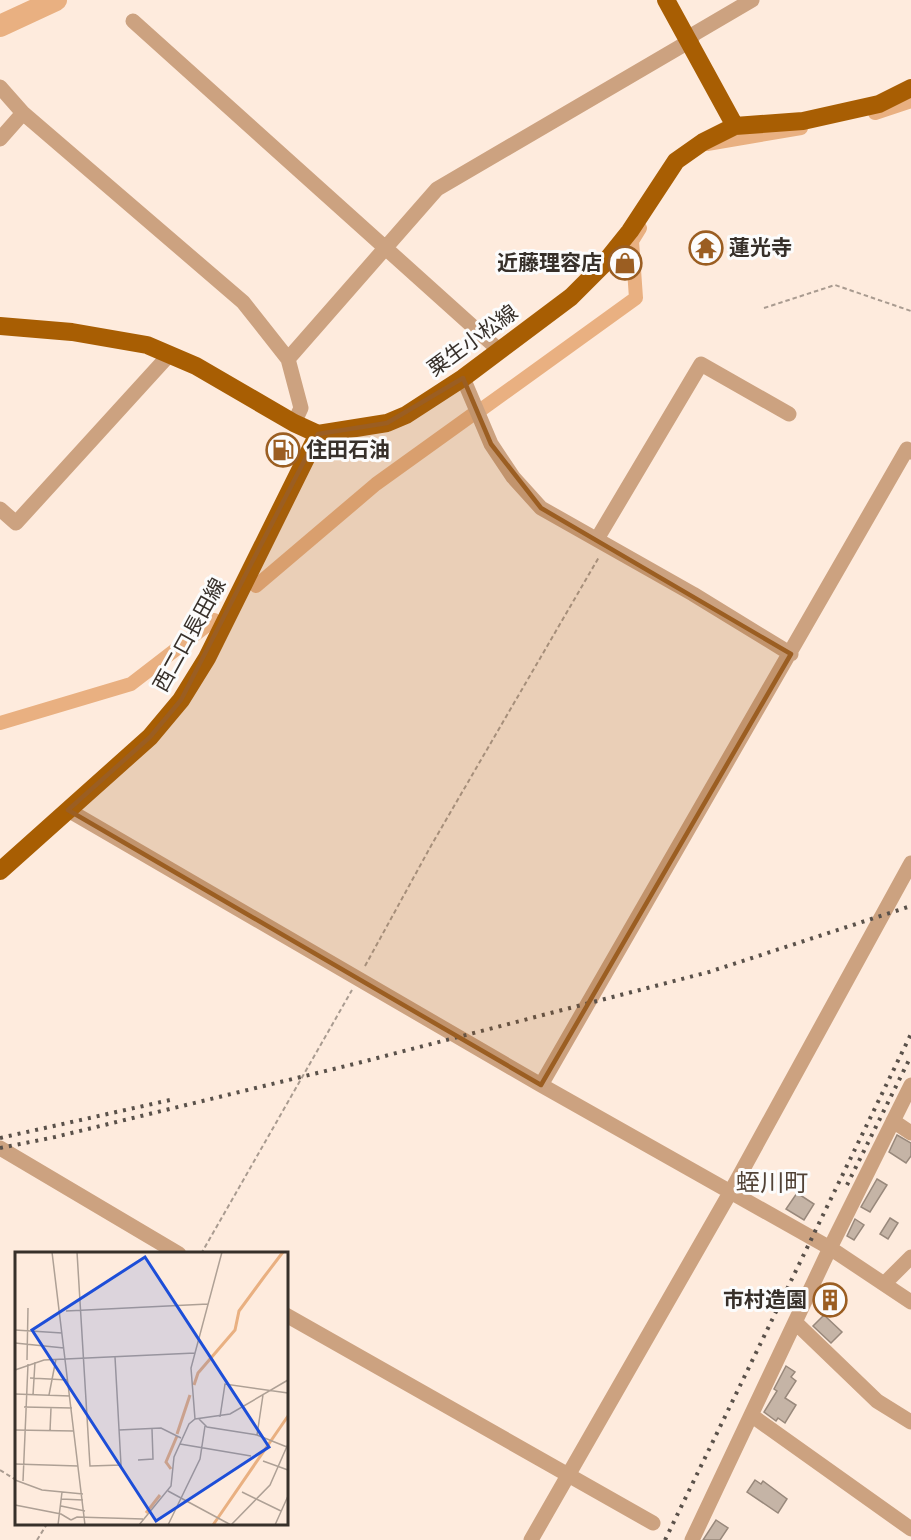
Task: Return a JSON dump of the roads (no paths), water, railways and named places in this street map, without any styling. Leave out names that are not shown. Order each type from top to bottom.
[{"type":"main road","points":[[666,0],[735,126]]},
{"type":"main road","name":"粟生小松線","points":[[318,434],[387,423],[406,415],[500,351],[571,297],[602,266],[630,231],[675,161],[703,142],[735,126],[802,121],[879,104],[911,88]]},
{"type":"main road","points":[[0,326],[99,336],[147,345],[196,366],[294,423],[318,434]]},
{"type":"main road","name":"西二口長田線","points":[[0,871],[150,737],[181,700],[207,658],[318,434]]},
{"type":"street","points":[[288,358],[437,189],[690,41],[694,34],[752,0]]},
{"type":"street","points":[[133,21],[500,351]]},
{"type":"street","points":[[0,87],[23,113],[224,283],[243,302],[288,358],[301,408],[294,423]]},
{"type":"street","points":[[0,139],[23,113]]},
{"type":"street","points":[[0,509],[16,523],[170,354]]},
{"type":"street","points":[[602,541],[701,364],[789,414]]},
{"type":"street","points":[[463,378],[490,444],[513,477],[541,508],[602,541],[790,654]]},
{"type":"street","points":[[541,1085],[907,449],[911,452]]},
{"type":"street","points":[[68,810],[358,980],[830,1248],[911,1302]]},
{"type":"street","points":[[531,1540],[731,1191],[911,863]]},
{"type":"street","points":[[693,1540],[830,1248],[911,1084]]},
{"type":"street","points":[[893,1120],[911,1133]]},
{"type":"street","points":[[0,1148],[176,1252]]},
{"type":"street","points":[[884,1284],[911,1257]]},
{"type":"street","points":[[288,1316],[653,1523]]},
{"type":"street","points":[[796,1323],[877,1401],[911,1422]]},
{"type":"street","points":[[751,1415],[911,1529]]},
{"type":"waterway","points":[[0,26],[56,0]]},
{"type":"waterway","points":[[875,113],[911,101]]},
{"type":"waterway","points":[[707,144],[801,128]]},
{"type":"waterway","points":[[482,409],[636,298],[632,241],[640,228]]},
{"type":"waterway","points":[[256,586],[376,484],[472,415]]},
{"type":"waterway","points":[[0,723],[131,684],[214,620]]},
{"type":"railway","points":[[0,1148],[55,1137],[354,1064],[709,972],[911,906]]},
{"type":"railway","points":[[665,1540],[911,1034]]},
{"type":"railway","points":[[847,1185],[911,1056]]},
{"type":"railway","points":[[0,1138],[170,1100]]},
{"type":"place","name":"蓮光寺","points":[[706,248]]},
{"type":"place","name":"近藤理容店","points":[[625,263]]},
{"type":"place","name":"住田石油","points":[[283,450]]},
{"type":"place","name":"市村造園","points":[[830,1300]]},
{"type":"district","name":"蛭川町","points":[[772,1183]]}]
